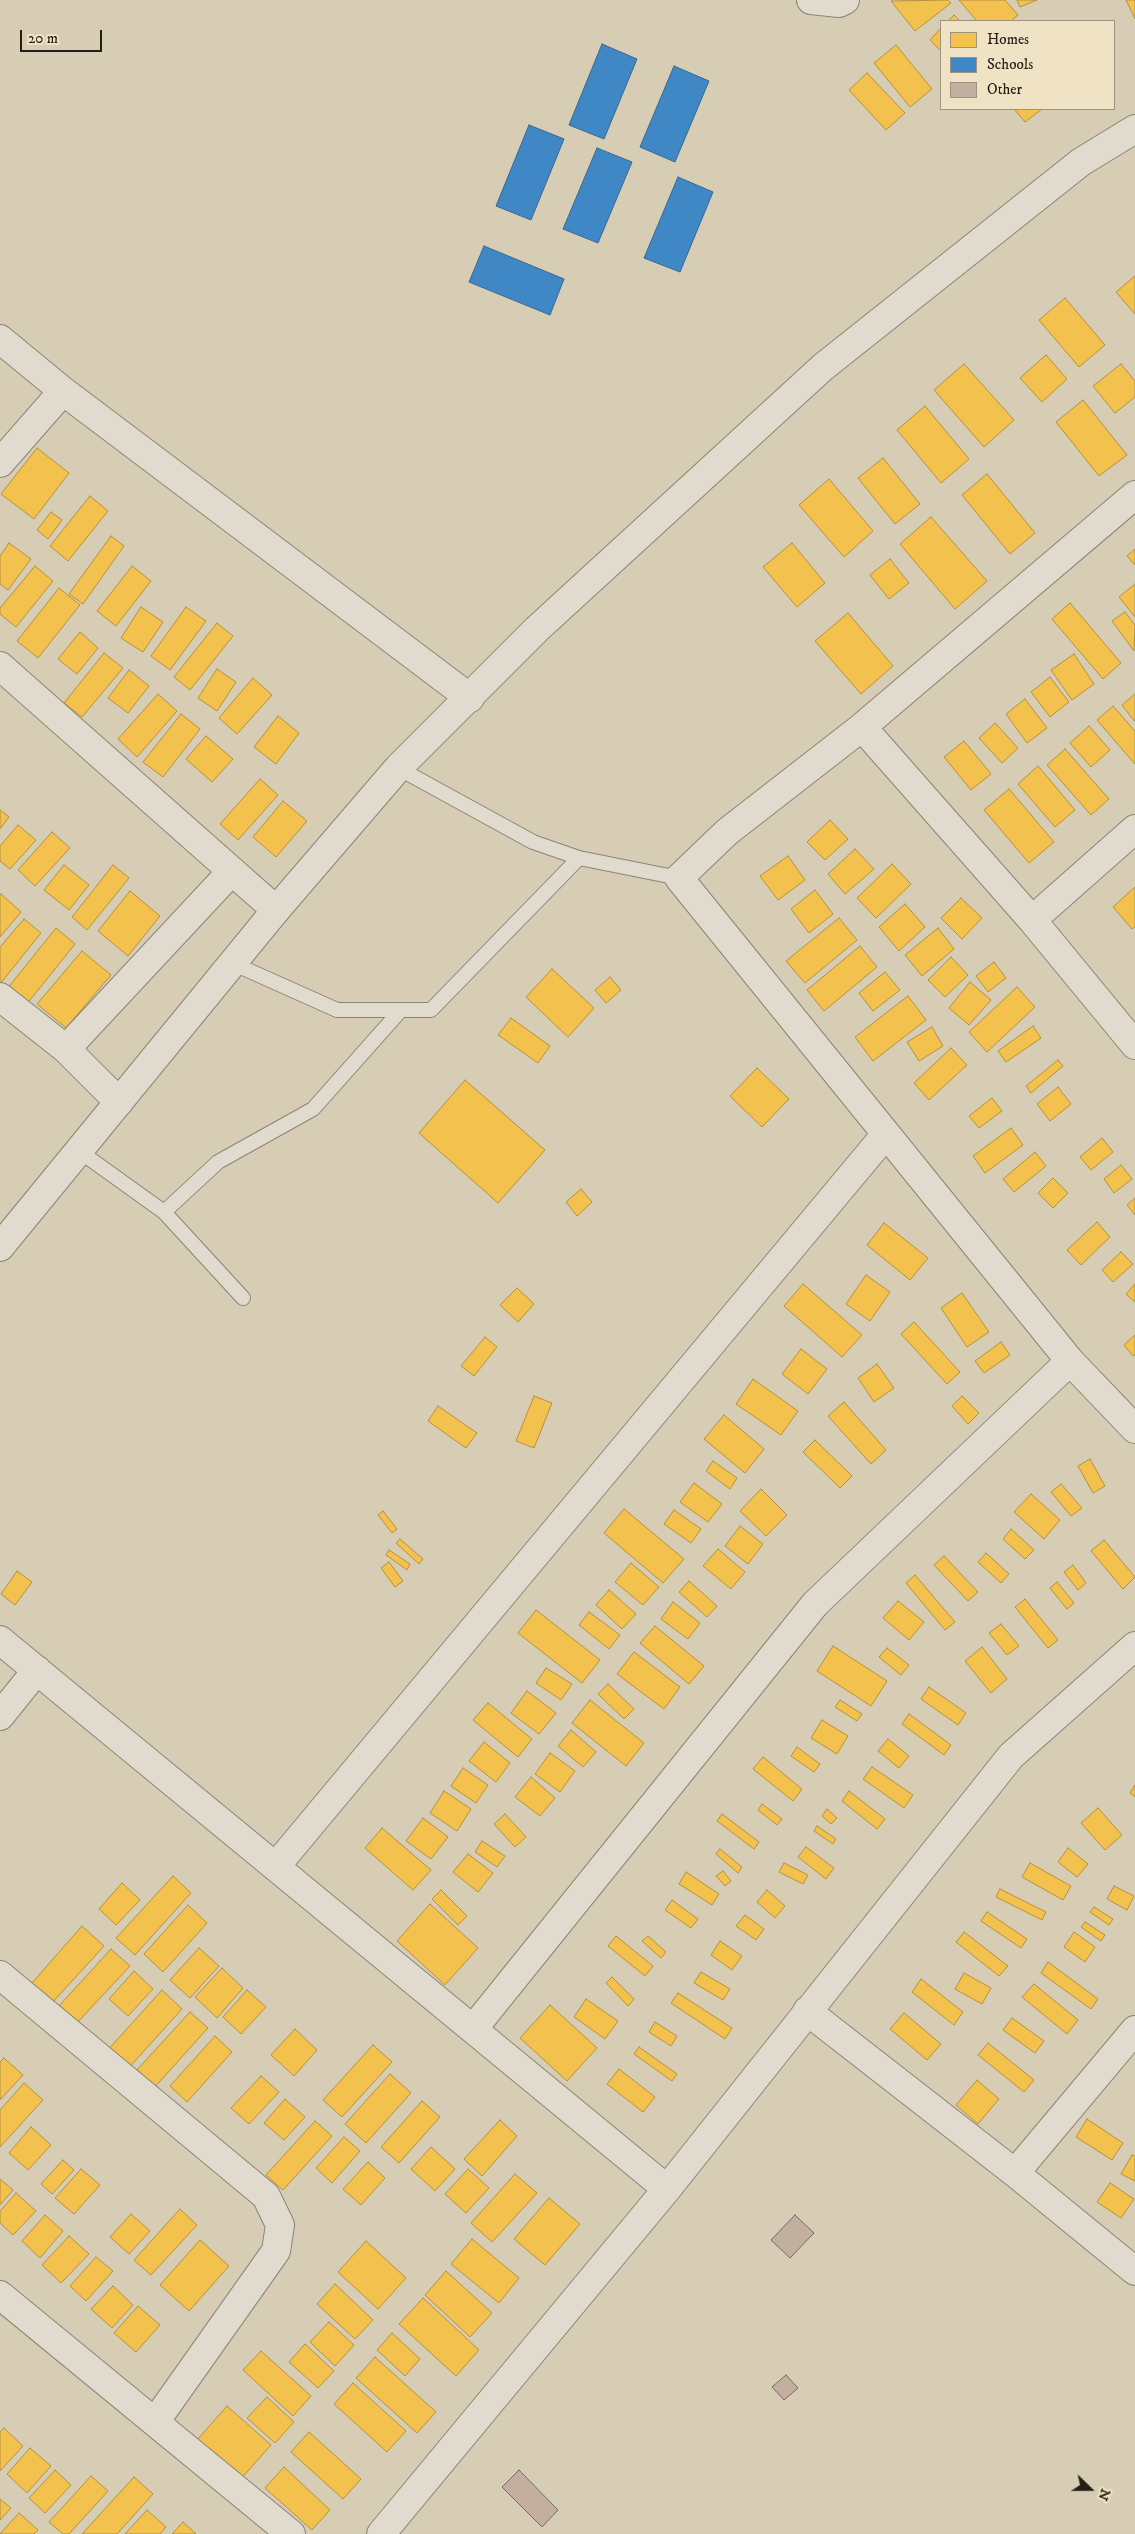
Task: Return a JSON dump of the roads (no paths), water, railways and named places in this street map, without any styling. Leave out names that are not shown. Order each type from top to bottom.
[{"type":"street","points":[[811,0],[839,3],[846,0]]},
{"type":"street","points":[[0,1247],[276,910],[398,768],[470,698],[536,629],[823,367],[1081,162],[1135,128]]},
{"type":"street","points":[[0,339],[63,391],[470,698]]},
{"type":"street","points":[[0,463],[63,391]]},
{"type":"street","points":[[1135,495],[862,728],[727,832],[680,878],[1070,1361],[1135,1429]]},
{"type":"street","points":[[0,666],[276,910]]},
{"type":"street","points":[[862,728],[1032,920],[1135,1045]]},
{"type":"street","points":[[1032,920],[1135,829]]},
{"type":"street","points":[[66,1049],[232,871]]},
{"type":"street","points":[[0,997],[66,1049],[119,1102]]},
{"type":"street","points":[[276,1866],[886,1134]]},
{"type":"street","points":[[473,2030],[815,1604],[1070,1361]]},
{"type":"street","points":[[0,1640],[667,2189]]},
{"type":"street","points":[[381,2534],[667,2189],[1011,1756],[1135,1646]]},
{"type":"street","points":[[0,1716],[37,1670]]},
{"type":"street","points":[[0,1975],[266,2196],[280,2225],[276,2251],[155,2422]]},
{"type":"street","points":[[807,2011],[1015,2173],[1135,2271]]},
{"type":"street","points":[[1015,2173],[1135,2030]]},
{"type":"street","points":[[0,2295],[291,2534]]},
{"type":"lane","points":[[398,768],[532,842],[579,858],[680,878]]},
{"type":"lane","points":[[232,963],[337,1010],[431,1010],[579,858]]},
{"type":"lane","points":[[164,1212],[218,1162],[313,1109],[401,1010]]},
{"type":"lane","points":[[78,1151],[164,1212],[243,1298]]}]
